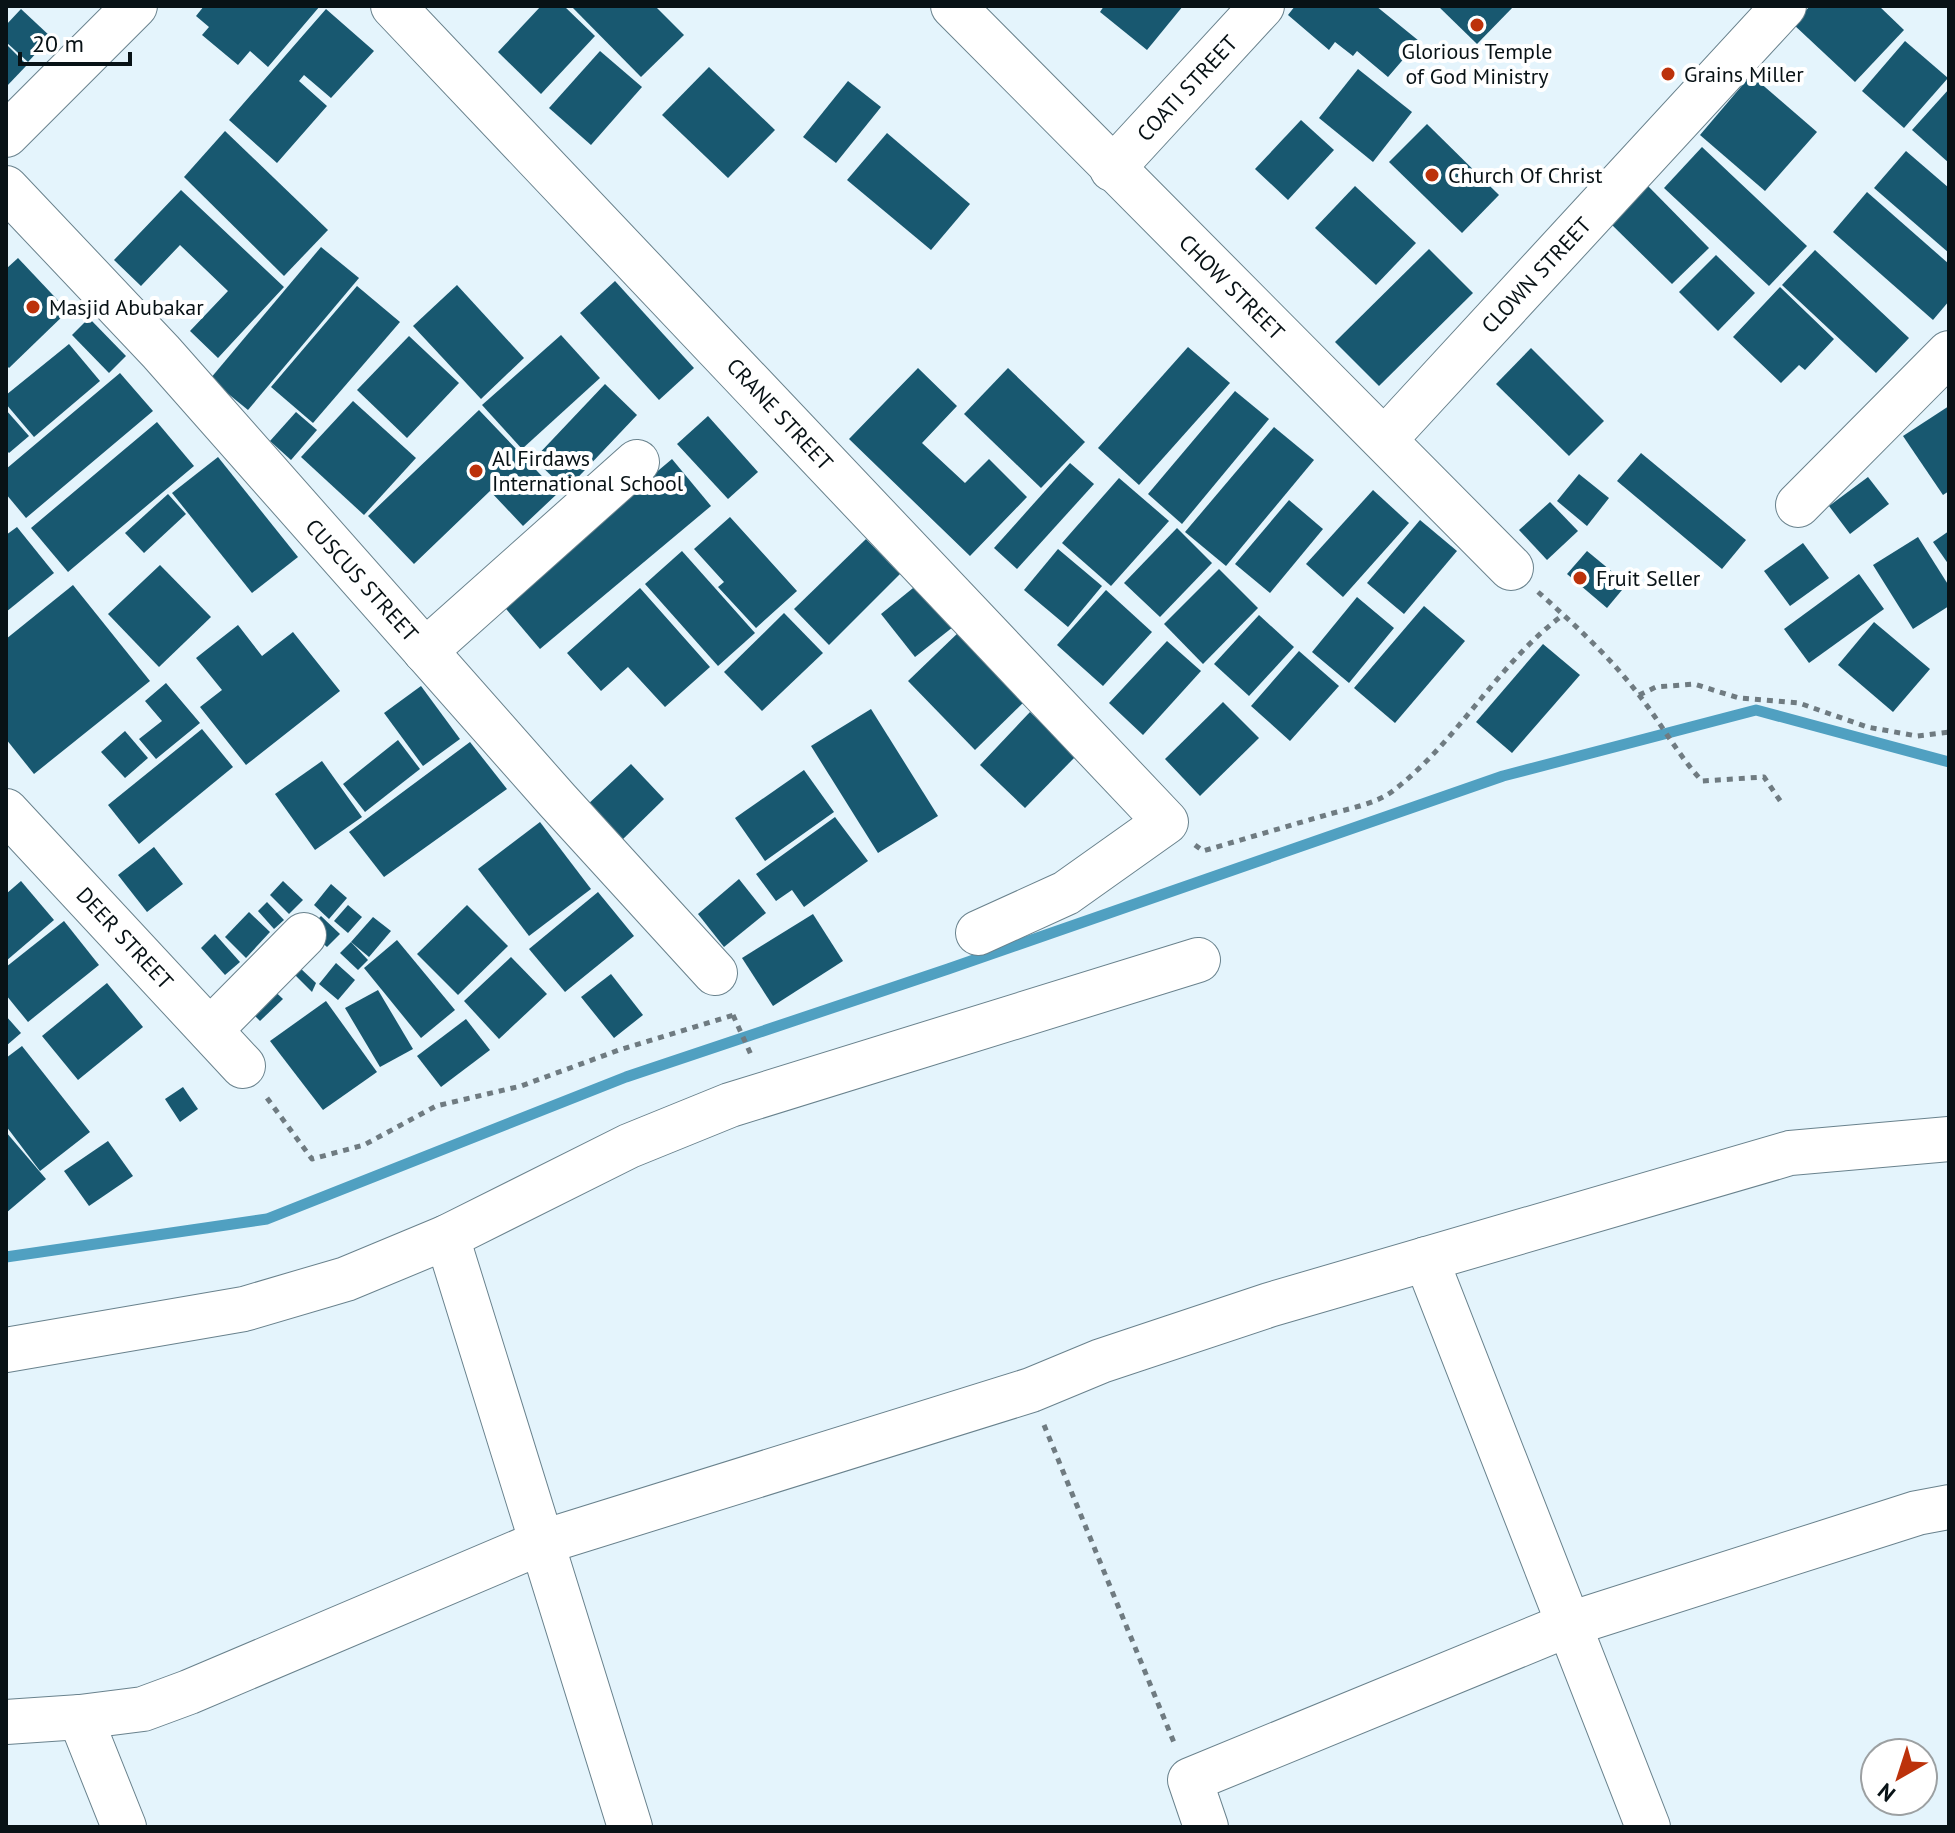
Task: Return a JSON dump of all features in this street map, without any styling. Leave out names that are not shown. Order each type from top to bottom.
[{"type":"street","points":[[6,135],[135,6]]},
{"type":"street","name":"CRANE STREET","points":[[393,6],[1166,822]]},
{"type":"street","name":"CHOW STREET","points":[[953,6],[1511,568]]},
{"type":"street","name":"COATI STREET","points":[[1112,169],[1262,6]]},
{"type":"street","name":"CLOWN STREET","points":[[1385,439],[1784,6]]},
{"type":"street","name":"CUSCUS STREET","points":[[6,188],[161,352],[715,973]]},
{"type":"street","points":[[1798,505],[1949,353]]},
{"type":"street","points":[[425,651],[637,462]]},
{"type":"street","name":"DEER STREET","points":[[6,811],[243,1066]]},
{"type":"street","points":[[978,933],[1066,893],[1166,822]]},
{"type":"street","points":[[210,1030],[304,935]]},
{"type":"street","points":[[6,1350],[244,1309],[346,1279],[447,1237],[629,1146],[730,1105],[1198,960]]},
{"type":"street","points":[[6,1722],[143,1709],[540,1543],[1031,1390],[1101,1361],[1269,1305],[1790,1153],[1949,1139]]},
{"type":"street","points":[[447,1237],[630,1827]]},
{"type":"street","points":[[1426,1259],[1648,1827]]},
{"type":"street","points":[[1206,1827],[1190,1780],[1570,1624],[1917,1513],[1949,1507]]},
{"type":"street","points":[[80,1717],[124,1827]]},
{"type":"path","points":[[1511,568],[1600,650],[1639,695],[1702,781],[1764,777],[1781,802]]},
{"type":"path","points":[[1166,822],[1203,851],[1348,809],[1391,793],[1427,761],[1510,663],[1563,615]]},
{"type":"path","points":[[1639,695],[1656,687],[1694,684],[1739,698],[1799,703],[1867,727],[1917,736],[1949,732]]},
{"type":"path","points":[[243,1066],[312,1159],[364,1145],[436,1106],[521,1086],[619,1050],[734,1015],[753,1061]]},
{"type":"path","points":[[1031,1390],[1190,1780]]},
{"type":"building","points":[[204,6],[320,6],[268,67],[250,51],[238,65],[202,35],[209,27],[196,16]]},
{"type":"building","points":[[541,6],[564,6],[595,36],[541,94],[498,52]]},
{"type":"building","points":[[571,6],[655,6],[684,35],[641,77]]},
{"type":"building","points":[[1104,6],[1183,6],[1147,50],[1100,12]]},
{"type":"building","points":[[1295,6],[1376,6],[1419,41],[1388,77],[1357,51],[1353,56],[1335,42],[1329,50],[1288,15]]},
{"type":"building","name":"Glorious Temple of God Ministry","points":[[1438,6],[1514,6],[1477,44]]},
{"type":"building","points":[[1810,6],[1879,6],[1904,30],[1855,82],[1793,24]]},
{"type":"building","points":[[21,9],[51,37],[28,62],[6,42],[6,25]]},
{"type":"building","points":[[326,9],[374,51],[331,98],[304,75],[299,81],[327,106],[277,163],[229,120]]},
{"type":"building","points":[[1905,41],[1948,78],[1904,128],[1862,91]]},
{"type":"building","points":[[6,44],[27,65],[6,87]]},
{"type":"building","points":[[600,51],[642,87],[591,145],[549,108]]},
{"type":"building","points":[[709,67],[775,130],[728,178],[662,115]]},
{"type":"building","points":[[1358,69],[1412,112],[1373,162],[1319,118]]},
{"type":"building","points":[[1751,75],[1817,132],[1765,191],[1700,135]]},
{"type":"building","points":[[848,81],[881,107],[836,163],[803,137]]},
{"type":"building","points":[[1949,89],[1949,163],[1912,130]]},
{"type":"building","points":[[1301,120],[1334,150],[1288,200],[1255,169]]},
{"type":"building","points":[[1427,124],[1499,195],[1462,233],[1389,162]]},
{"type":"building","points":[[225,131],[328,230],[284,276],[184,177]]},
{"type":"building","points":[[887,133],[970,204],[931,250],[847,180]]},
{"type":"building","points":[[1702,147],[1807,246],[1769,286],[1664,188]]},
{"type":"building","points":[[1906,151],[1949,188],[1949,253],[1874,188]]},
{"type":"building","points":[[1647,185],[1709,248],[1672,284],[1609,222]]},
{"type":"building","points":[[1355,186],[1416,243],[1376,285],[1315,228]]},
{"type":"building","points":[[181,190],[284,287],[218,358],[190,331],[228,291],[180,245],[141,286],[114,260]]},
{"type":"building","points":[[1867,192],[1949,264],[1949,301],[1933,320],[1833,232]]},
{"type":"building","points":[[321,247],[359,278],[248,410],[210,379]]},
{"type":"building","points":[[1429,249],[1473,293],[1379,386],[1335,342]]},
{"type":"building","points":[[1815,250],[1909,338],[1876,373],[1782,285]]},
{"type":"building","points":[[1716,255],[1755,293],[1718,331],[1679,292]]},
{"type":"building","points":[[18,258],[68,311],[9,368],[6,365],[6,269]]},
{"type":"building","points":[[615,281],[694,368],[659,400],[580,313]]},
{"type":"building","points":[[457,285],[524,358],[481,399],[413,326]]},
{"type":"building","points":[[357,286],[400,322],[313,423],[271,387]]},
{"type":"building","points":[[1780,287],[1834,339],[1805,370],[1799,365],[1781,383],[1733,337]]},
{"type":"building","points":[[89,318],[126,356],[109,373],[72,335]]},
{"type":"building","points":[[561,335],[600,378],[522,449],[482,405]]},
{"type":"building","points":[[409,336],[459,383],[407,438],[357,390]]},
{"type":"building","points":[[69,344],[100,381],[34,437],[6,404],[6,395]]},
{"type":"building","points":[[1188,347],[1230,383],[1139,485],[1098,448]]},
{"type":"building","points":[[1531,348],[1604,421],[1569,456],[1496,384]]},
{"type":"building","points":[[918,368],[957,406],[922,443],[965,483],[989,459],[1027,497],[970,556],[849,439]]},
{"type":"building","points":[[1008,368],[1085,442],[1041,488],[964,414]]},
{"type":"building","points":[[120,373],[153,411],[26,518],[6,494],[6,469]]},
{"type":"building","points":[[605,384],[637,415],[566,490],[534,459]]},
{"type":"building","points":[[1235,391],[1269,419],[1182,524],[1148,494]]},
{"type":"building","points":[[353,401],[416,458],[364,515],[301,457]]},
{"type":"building","points":[[1949,406],[1949,491],[1943,495],[1903,436]]},
{"type":"building","points":[[6,410],[29,436],[9,453],[6,450]]},
{"type":"building","name":"Al Firdaws International School","points":[[479,410],[558,493],[523,526],[490,491],[414,564],[368,516]]},
{"type":"building","points":[[296,412],[317,430],[291,460],[270,441]]},
{"type":"building","points":[[708,416],[758,472],[728,499],[677,444]]},
{"type":"building","points":[[157,422],[194,466],[68,572],[31,528]]},
{"type":"building","points":[[1274,427],[1314,460],[1226,566],[1185,532]]},
{"type":"building","points":[[1641,453],[1746,540],[1722,569],[1617,481]]},
{"type":"building","points":[[218,457],[298,557],[252,593],[172,493]]},
{"type":"building","points":[[672,459],[711,506],[540,649],[501,603]]},
{"type":"building","points":[[1070,463],[1094,484],[1017,569],[994,548]]},
{"type":"building","points":[[1579,474],[1609,498],[1587,526],[1557,501]]},
{"type":"building","points":[[1868,477],[1889,504],[1850,534],[1829,506]]},
{"type":"building","points":[[1119,478],[1169,521],[1111,586],[1062,543]]},
{"type":"building","points":[[1373,490],[1409,523],[1343,597],[1306,564]]},
{"type":"building","points":[[168,494],[186,514],[144,553],[125,533]]},
{"type":"building","points":[[1289,500],[1323,529],[1270,593],[1235,564]]},
{"type":"building","points":[[1550,502],[1578,531],[1547,560],[1519,530]]},
{"type":"building","points":[[730,517],[797,591],[756,628],[718,587],[724,582],[694,549]]},
{"type":"building","points":[[1420,520],[1457,551],[1404,614],[1367,583]]},
{"type":"building","points":[[17,527],[54,573],[6,612],[6,535]]},
{"type":"building","points":[[1177,528],[1212,563],[1160,617],[1124,583]]},
{"type":"building","points":[[1949,531],[1949,565],[1933,542]]},
{"type":"building","points":[[1918,537],[1949,586],[1949,606],[1913,629],[1873,565]]},
{"type":"building","points":[[866,539],[900,574],[829,645],[794,609]]},
{"type":"building","points":[[1803,543],[1829,578],[1790,606],[1764,571]]},
{"type":"building","points":[[1058,549],[1102,586],[1068,627],[1024,590]]},
{"type":"building","points":[[682,551],[755,633],[718,666],[645,584]]},
{"type":"building","points":[[1587,551],[1627,584],[1607,608],[1567,574]]},
{"type":"building","points":[[160,565],[211,617],[159,667],[108,614]]},
{"type":"building","points":[[1219,569],[1258,608],[1203,664],[1164,624]]},
{"type":"building","points":[[1859,574],[1884,609],[1809,663],[1784,629]]},
{"type":"building","points":[[918,584],[953,627],[915,657],[881,614]]},
{"type":"building","points":[[73,585],[150,681],[34,774],[6,739],[6,639]]},
{"type":"building","points":[[640,588],[710,667],[665,707],[628,667],[601,691],[567,653]]},
{"type":"building","points":[[1106,590],[1152,632],[1103,686],[1057,645]]},
{"type":"building","points":[[1357,597],[1394,628],[1349,683],[1312,652]]},
{"type":"building","points":[[1424,606],[1465,641],[1395,723],[1354,688]]},
{"type":"building","points":[[784,613],[823,653],[762,711],[724,672]]},
{"type":"building","points":[[1259,615],[1294,647],[1249,696],[1214,664]]},
{"type":"building","points":[[1874,622],[1930,669],[1893,712],[1838,665]]},
{"type":"building","points":[[238,625],[262,656],[293,632],[340,691],[246,765],[200,707],[222,690],[196,658]]},
{"type":"building","points":[[961,630],[1027,699],[975,750],[908,681]]},
{"type":"building","points":[[1167,641],[1201,671],[1143,735],[1109,703]]},
{"type":"building","points":[[1543,644],[1580,675],[1512,753],[1476,722]]},
{"type":"building","points":[[1299,651],[1339,686],[1290,741],[1251,706]]},
{"type":"building","points":[[166,683],[200,723],[156,759],[139,739],[162,721],[145,701]]},
{"type":"building","points":[[421,686],[460,739],[423,766],[384,713]]},
{"type":"building","points":[[1223,702],[1259,738],[1200,796],[1165,759]]},
{"type":"building","points":[[871,709],[938,816],[878,853],[811,746]]},
{"type":"building","points":[[1030,712],[1076,756],[1025,808],[980,765]]},
{"type":"building","points":[[202,729],[233,767],[139,844],[108,805]]},
{"type":"building","points":[[125,731],[148,758],[125,778],[101,752]]},
{"type":"building","points":[[398,740],[420,769],[365,812],[343,784]]},
{"type":"building","points":[[470,742],[507,789],[384,877],[349,832]]},
{"type":"building","points":[[322,761],[362,817],[315,850],[275,794]]},
{"type":"building","points":[[631,764],[664,799],[620,842],[586,806]]},
{"type":"building","points":[[804,770],[834,812],[765,861],[735,818]]},
{"type":"building","points":[[835,817],[868,861],[804,907],[792,890],[776,901],[756,874]]},
{"type":"building","points":[[540,822],[591,889],[529,936],[478,869]]},
{"type":"building","points":[[154,847],[183,884],[147,912],[118,875]]},
{"type":"building","points":[[739,879],[766,913],[724,947],[698,914]]},
{"type":"building","points":[[21,881],[54,920],[6,961],[6,894]]},
{"type":"building","points":[[283,881],[303,900],[289,914],[270,895]]},
{"type":"building","points":[[331,884],[347,898],[329,919],[314,905]]},
{"type":"building","points":[[598,892],[634,936],[565,992],[529,949]]},
{"type":"building","points":[[267,902],[284,920],[274,929],[258,911]]},
{"type":"building","points":[[348,905],[362,917],[348,933],[334,921]]},
{"type":"building","points":[[467,905],[508,946],[458,995],[417,954]]},
{"type":"building","points":[[249,912],[270,932],[246,958],[225,937]]},
{"type":"building","points":[[813,914],[843,961],[773,1006],[742,958]]},
{"type":"building","points":[[321,916],[340,934],[327,947],[308,930]]},
{"type":"building","points":[[373,917],[391,931],[369,957],[351,942]]},
{"type":"building","points":[[64,921],[99,965],[28,1022],[6,995],[6,967]]},
{"type":"building","points":[[215,934],[240,962],[225,975],[201,948]]},
{"type":"building","points":[[397,940],[455,1010],[421,1038],[364,968]]},
{"type":"building","points":[[351,942],[368,960],[358,970],[340,953]]},
{"type":"building","points":[[511,957],[547,994],[499,1039],[464,1001]]},
{"type":"building","points":[[336,963],[355,980],[338,1000],[319,984]]},
{"type":"building","points":[[299,967],[316,983],[312,992],[293,973]]},
{"type":"building","points":[[611,974],[643,1015],[614,1038],[581,997]]},
{"type":"building","points":[[264,981],[283,999],[260,1021],[242,1003]]},
{"type":"building","points":[[107,983],[143,1027],[78,1080],[42,1036]]},
{"type":"building","points":[[378,990],[413,1049],[380,1067],[345,1008]]},
{"type":"building","points":[[326,1001],[377,1072],[323,1110],[270,1041]]},
{"type":"building","points":[[6,1016],[21,1033],[6,1046]]},
{"type":"building","points":[[466,1019],[490,1050],[441,1087],[417,1056]]},
{"type":"building","points":[[22,1046],[90,1132],[40,1171],[6,1126],[6,1058]]},
{"type":"building","points":[[183,1087],[198,1109],[180,1122],[165,1099]]},
{"type":"building","points":[[6,1132],[46,1179],[6,1213]]},
{"type":"building","points":[[108,1141],[133,1176],[89,1206],[64,1171]]},
{"type":"waterway","points":[[6,1257],[267,1219],[626,1077],[1503,776],[1756,710],[1949,762]]},
{"type":"place","name":"Glorious Temple of God Ministry","points":[[1477,25]]},
{"type":"place","name":"Grains Miller","points":[[1668,74]]},
{"type":"place","name":"Church Of Christ","points":[[1432,175]]},
{"type":"place","name":"Masjid Abubakar","points":[[33,307]]},
{"type":"place","name":"Al Firdaws International School","points":[[476,471]]},
{"type":"place","name":"Fruit Seller","points":[[1580,578]]}]
